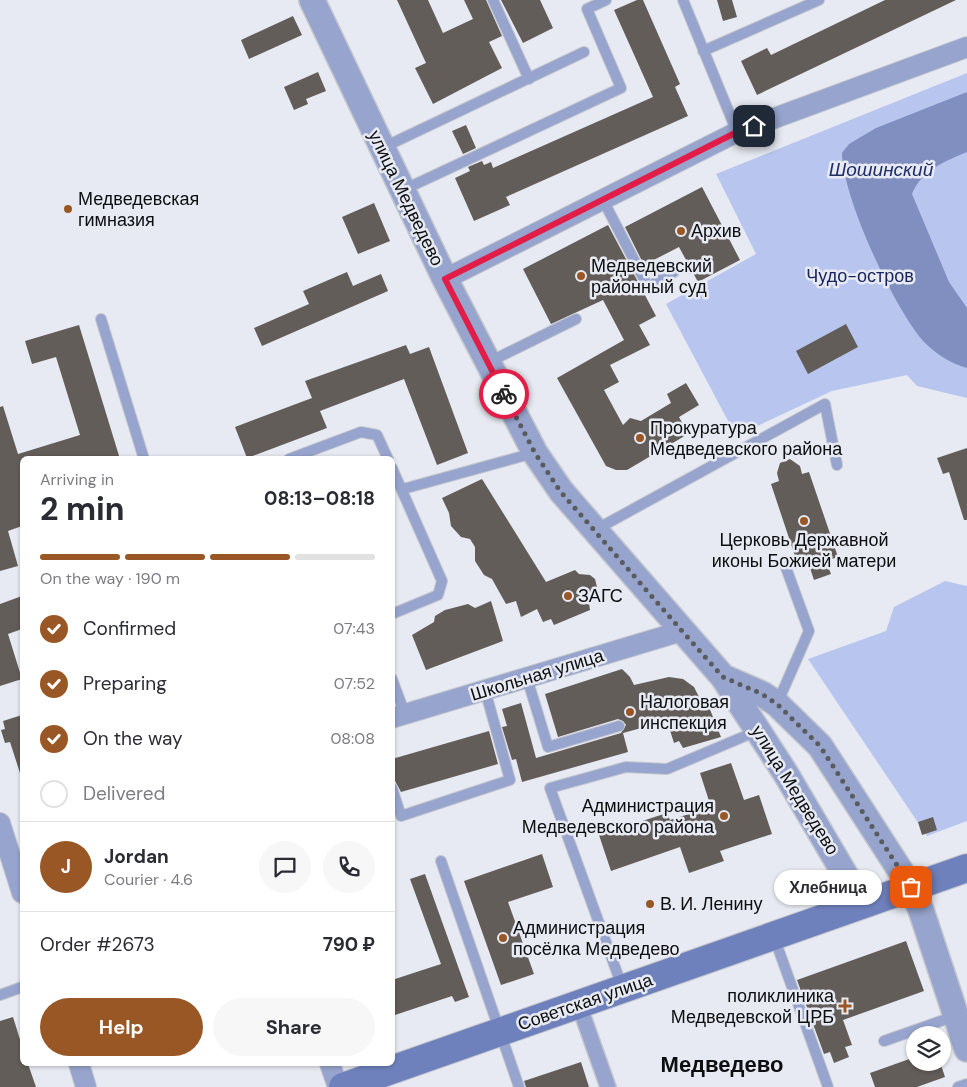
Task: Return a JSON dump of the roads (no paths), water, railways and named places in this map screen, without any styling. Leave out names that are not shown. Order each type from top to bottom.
[{"type":"main road","name":"Советская улица","points":[[343,1087],[967,868]]},
{"type":"street","name":"улица Медведево","points":[[312,0],[445,279],[535,453],[560,491],[723,677],[786,774],[863,905]]},
{"type":"street","points":[[445,279],[737,132],[967,47]]},
{"type":"street","name":"Школьная улица","points":[[399,716],[682,631]]},
{"type":"street","name":"улица Медведево","points":[[723,677],[762,694],[777,704],[820,746],[911,887],[921,910],[967,1049]]},
{"type":"street","points":[[786,774],[786,756],[796,744],[811,742],[820,746]]},
{"type":"street","points":[[0,823],[10,844],[20,885]]},
{"type":"street","points":[[579,1005],[608,1087]]},
{"type":"street","points":[[80,1066],[86,1087]]},
{"type":"street","points":[[331,1066],[338,1087]]},
{"type":"lane","points":[[493,0],[528,79]]},
{"type":"lane","points":[[403,190],[621,88],[587,10],[606,0]]},
{"type":"lane","points":[[683,0],[737,132]]},
{"type":"lane","points":[[703,51],[818,0]]},
{"type":"lane","points":[[382,148],[584,52]]},
{"type":"lane","points":[[603,200],[648,287],[674,272]]},
{"type":"lane","points":[[101,319],[143,456]]},
{"type":"lane","points":[[488,363],[576,319]]},
{"type":"lane","points":[[594,530],[824,404],[836,465]]},
{"type":"lane","points":[[297,456],[361,432],[377,435],[387,456]]},
{"type":"lane","points":[[403,489],[535,453]]},
{"type":"lane","points":[[395,474],[442,581],[438,595],[395,613]]},
{"type":"lane","points":[[777,704],[808,631],[785,566]]},
{"type":"lane","points":[[527,678],[548,746],[619,726]]},
{"type":"lane","points":[[395,797],[401,816],[510,780],[485,690]]},
{"type":"lane","points":[[395,695],[399,716]]},
{"type":"lane","points":[[623,989],[550,788],[626,767],[667,769],[758,731]]},
{"type":"lane","points":[[440,861],[519,1087]]},
{"type":"lane","points":[[773,936],[828,1087]]},
{"type":"lane","points":[[0,995],[20,988]]},
{"type":"lane","points":[[884,1041],[956,1016]]},
{"type":"lane","points":[[958,1087],[967,1084]]},
{"type":"water","name":"Шошинский","points":[[967,92],[967,152],[942,163],[928,173],[921,179],[912,194],[949,282],[967,308],[967,368],[939,355],[929,347],[899,306],[860,224],[844,172],[842,153],[849,144],[876,128]]},
{"type":"place","name":"Медведевская гимназия","points":[[68,209]]},
{"type":"place","name":"Архив","points":[[681,231]]},
{"type":"place","name":"Медведевский районный суд","points":[[581,276]]},
{"type":"place","name":"Прокуратура Медведевского района","points":[[640,438]]},
{"type":"place","name":"Церковь Державной иконы Божией матери","points":[[804,521]]},
{"type":"place","name":"ЗАГС","points":[[568,596]]},
{"type":"place","name":"Налоговая инспекция","points":[[630,712]]},
{"type":"place","name":"Администрация Медведевского района","points":[[724,816]]},
{"type":"place","name":"Хлебница","points":[[911,887]]},
{"type":"place","name":"В. И. Ленину","points":[[650,904]]},
{"type":"place","name":"Администрация посёлка Медведево","points":[[503,938]]},
{"type":"place","name":"поликлиника Медведевской ЦРБ","points":[[845,1006]]},
{"type":"district","name":"Медведево","points":[[722,1064]]},
{"type":"park label","name":"Чудо-остров","points":[[860,276]]}]
